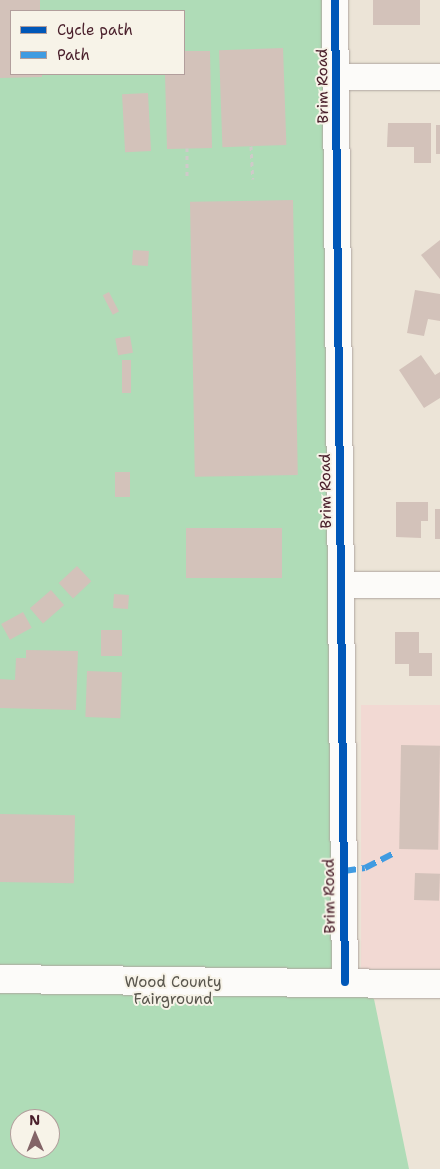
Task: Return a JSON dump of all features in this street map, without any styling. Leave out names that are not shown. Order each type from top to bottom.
[{"type":"main road","points":[[0,979],[440,984]]},
{"type":"street","name":"Brim Road","points":[[336,0],[345,982]]},
{"type":"street","points":[[336,77],[440,77]]},
{"type":"street","points":[[341,585],[440,585]]},
{"type":"path","points":[[251,146],[252,179]]},
{"type":"path","points":[[187,148],[187,179]]},
{"type":"shaded area","points":[[361,705],[440,705],[440,969],[361,969]]},
{"type":"green space","name":"Wood County Fairground","points":[[0,0],[335,0],[345,982],[374,999],[409,1169],[0,1169]]},
{"type":"building","points":[[0,0],[40,0],[40,10],[10,10],[10,75],[42,75],[42,77],[0,78]]},
{"type":"building","points":[[373,0],[420,0],[420,25],[373,25]]},
{"type":"building","points":[[283,48],[286,145],[222,147],[219,50]]},
{"type":"building","points":[[185,51],[210,51],[212,148],[167,149],[165,75],[185,75]]},
{"type":"building","points":[[148,93],[151,151],[125,152],[122,94]]},
{"type":"building","points":[[388,123],[431,123],[431,163],[414,163],[414,147],[387,147]]},
{"type":"building","points":[[436,125],[440,125],[440,154],[436,154]]},
{"type":"building","points":[[293,200],[298,475],[195,477],[190,202]]},
{"type":"building","points":[[440,240],[440,279],[421,255]]},
{"type":"building","points":[[133,250],[149,251],[148,266],[132,265]]},
{"type":"building","points":[[415,290],[440,294],[440,321],[428,319],[424,336],[407,333]]},
{"type":"building","points":[[109,292],[119,312],[113,315],[103,295]]},
{"type":"building","points":[[130,336],[133,353],[118,355],[115,339]]},
{"type":"building","points":[[421,355],[435,375],[440,372],[440,398],[424,408],[399,370]]},
{"type":"building","points":[[122,360],[131,360],[131,393],[122,393]]},
{"type":"building","points":[[115,472],[130,472],[130,497],[115,497]]},
{"type":"building","points":[[396,502],[428,502],[428,521],[421,521],[421,538],[396,537]]},
{"type":"building","points":[[435,509],[440,509],[440,539],[435,539]]},
{"type":"building","points":[[186,528],[282,528],[282,578],[186,578]]},
{"type":"building","points":[[77,566],[91,581],[73,598],[59,583]]},
{"type":"building","points":[[51,590],[64,605],[43,623],[30,608]]},
{"type":"building","points":[[114,594],[129,595],[128,609],[113,608]]},
{"type":"building","points":[[23,612],[32,628],[10,640],[1,624]]},
{"type":"building","points":[[101,630],[122,630],[122,656],[101,656]]},
{"type":"building","points":[[395,632],[419,632],[419,653],[432,653],[432,676],[409,676],[409,664],[395,664]]},
{"type":"building","points":[[26,650],[78,651],[76,710],[0,708],[0,679],[15,680],[16,658],[26,658]]},
{"type":"building","points":[[87,671],[122,672],[120,718],[85,717]]},
{"type":"building","points":[[401,745],[440,746],[438,850],[399,849]]},
{"type":"building","points":[[0,814],[75,815],[74,883],[0,882]]},
{"type":"building","points":[[415,873],[440,874],[439,901],[414,900]]},
{"type":"marked path","points":[[344,871],[365,868],[393,854]]},
{"type":"cycle path","points":[[335,0],[345,982]]}]
